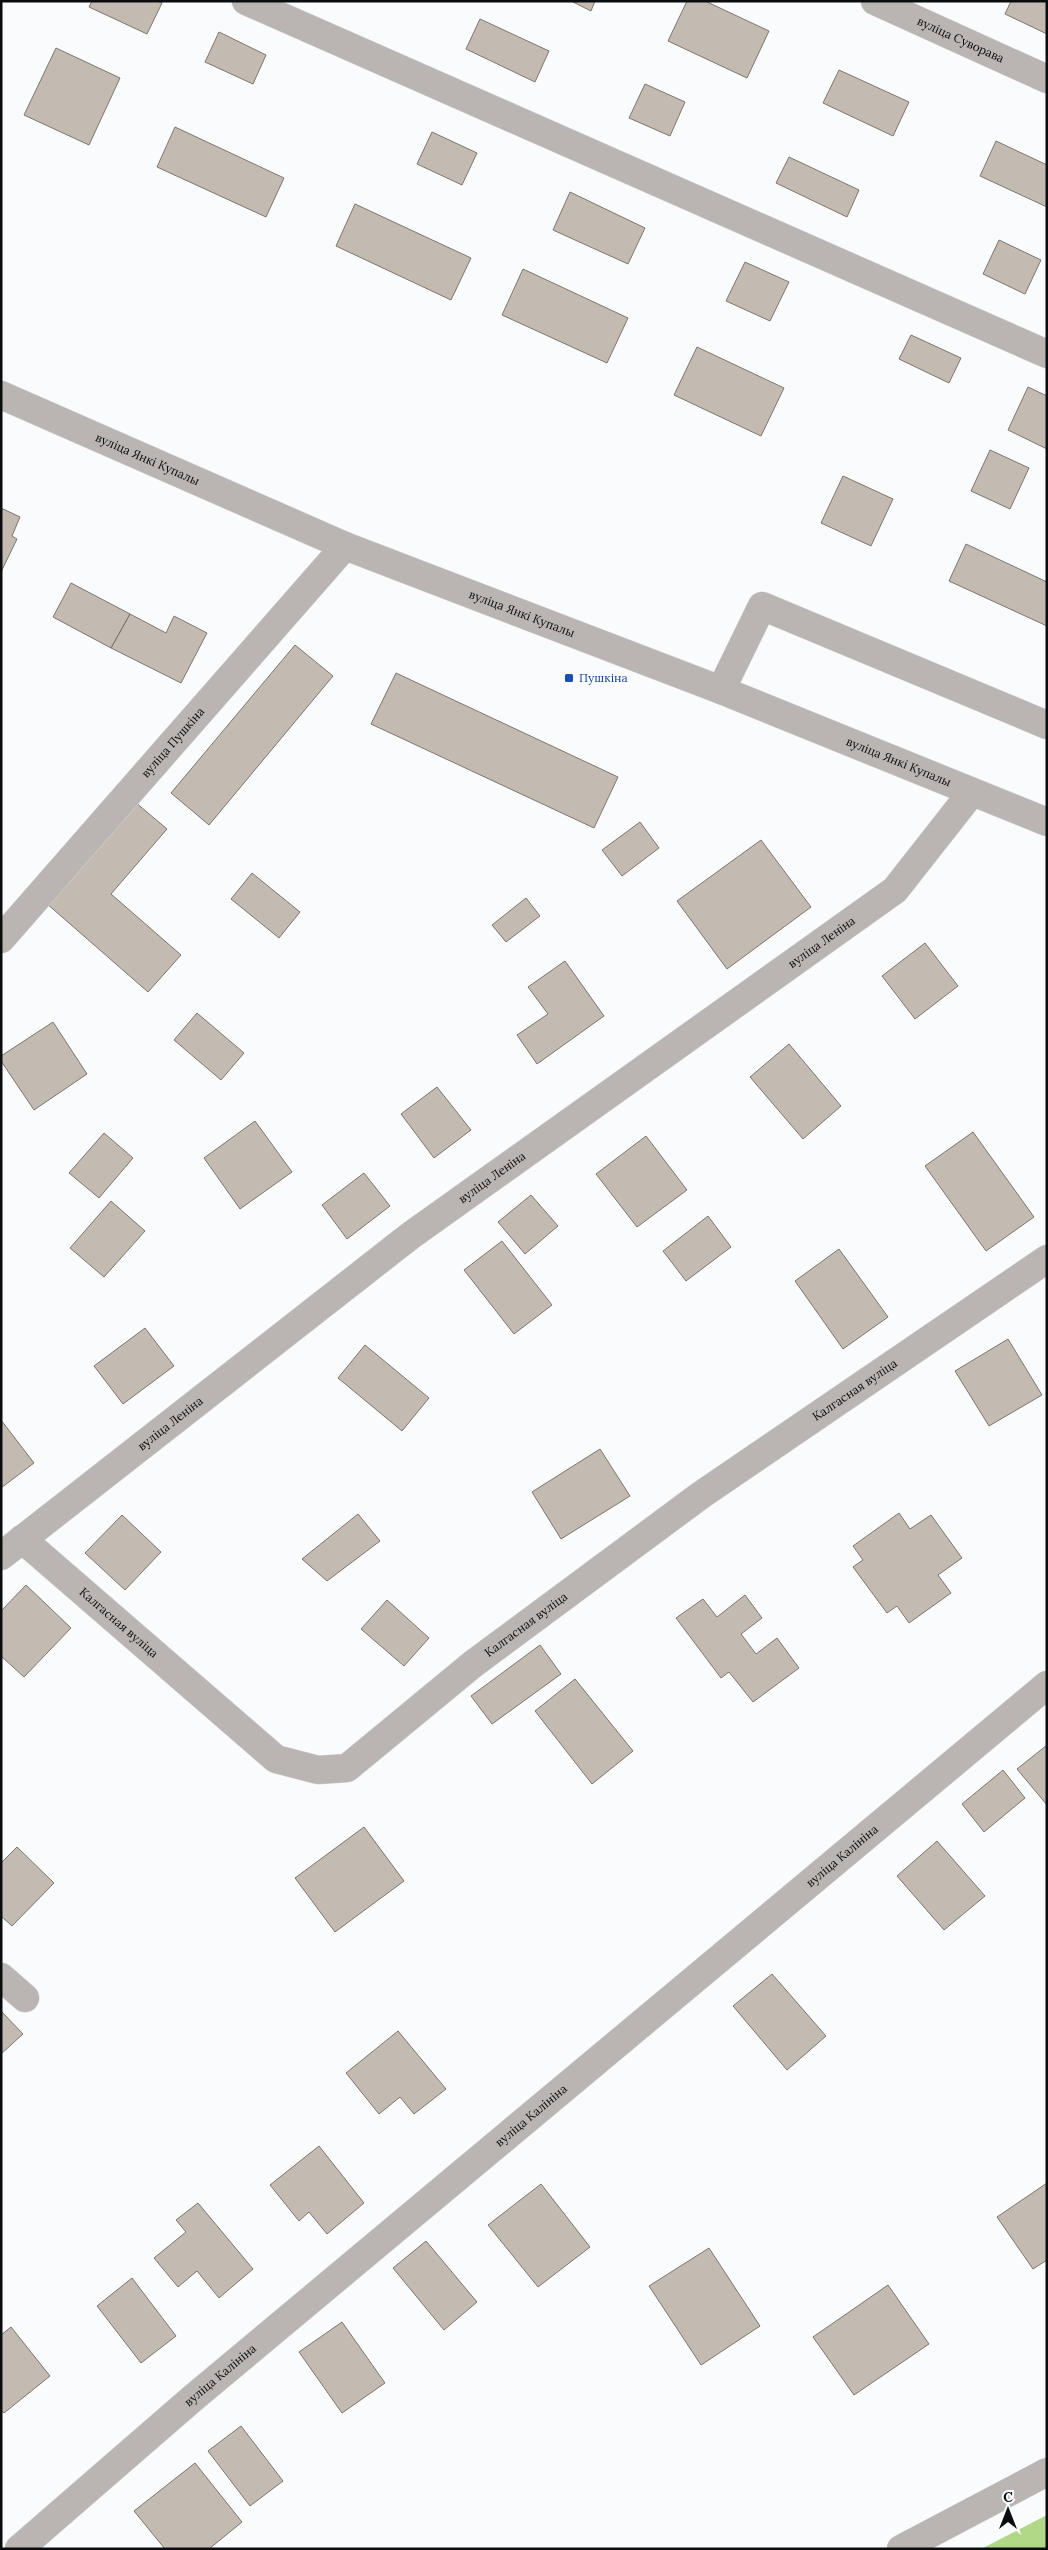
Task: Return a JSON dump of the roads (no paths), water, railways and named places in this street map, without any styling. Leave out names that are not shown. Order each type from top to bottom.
[{"type":"street","points":[[246,1],[1047,354]]},
{"type":"street","name":"вуліца Суворава","points":[[875,1],[1047,79]]},
{"type":"street","name":"вуліца Янкі Купалы","points":[[1,395],[345,546],[721,690],[1047,822]]},
{"type":"street","name":"вуліца Пушкіна","points":[[1,939],[345,546]]},
{"type":"street","points":[[721,690],[762,606],[1047,725]]},
{"type":"street","name":"вуліца Леніна","points":[[1,1556],[410,1236],[895,890],[972,792]]},
{"type":"street","name":"Калгасная вуліца","points":[[22,1539],[276,1759],[318,1770],[347,1768],[473,1664],[701,1495],[1047,1258]]},
{"type":"street","name":"вуліца Калініна","points":[[19,2549],[193,2398],[1047,1685]]},
{"type":"street","points":[[1,1977],[25,1998]]},
{"type":"street","points":[[901,2549],[1047,2472]]},
{"type":"place","name":"Пушкіна","points":[[569,678]]}]
